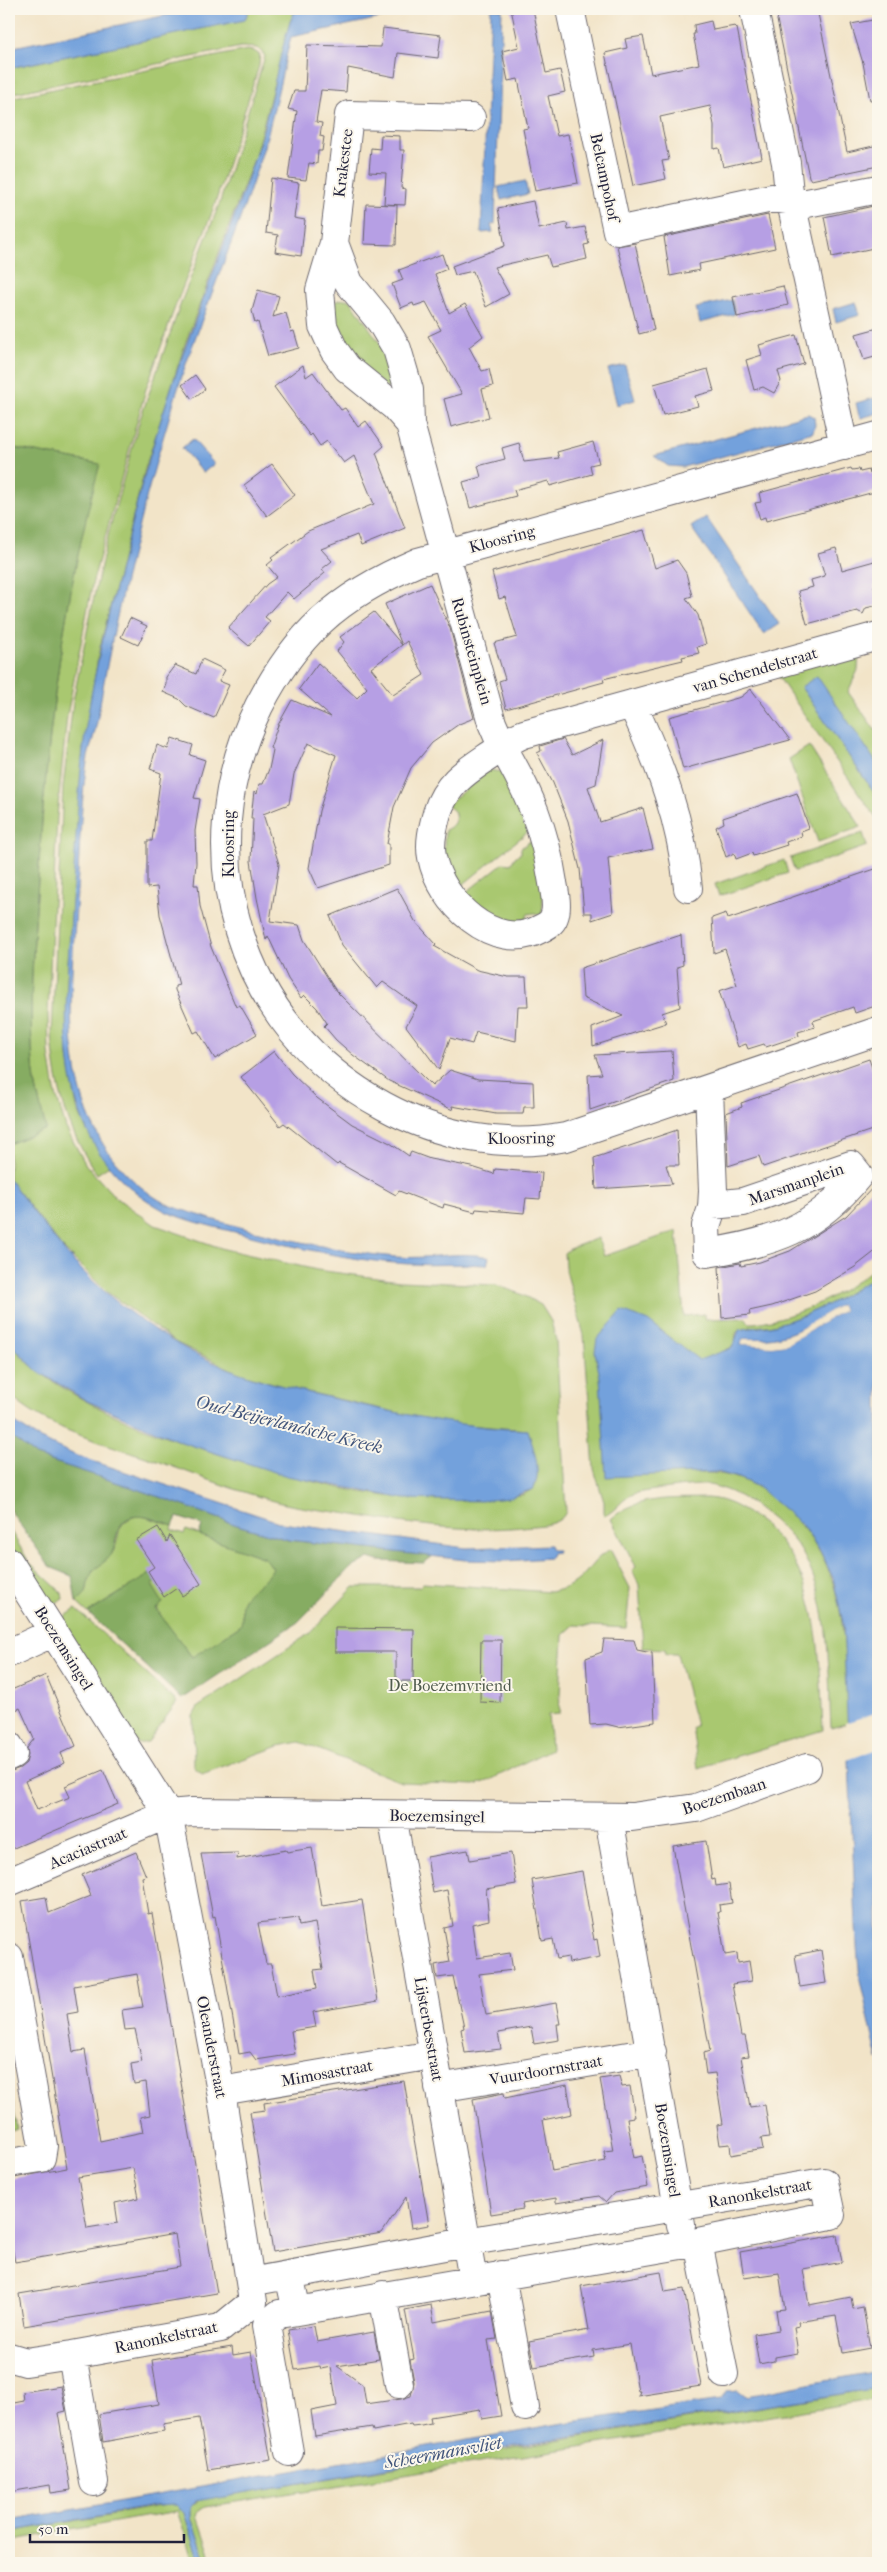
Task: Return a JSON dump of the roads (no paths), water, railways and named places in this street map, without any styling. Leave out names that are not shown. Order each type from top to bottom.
[{"type":"street","name":"Belcampohof","points":[[570,9],[616,231],[772,198],[807,203],[878,189]]},
{"type":"street","points":[[754,10],[786,163],[791,200],[844,446]]},
{"type":"street","name":"Krakestee","points":[[410,424],[394,406],[357,377],[341,360],[326,334],[320,305],[324,271],[334,243],[349,115],[471,118]]},
{"type":"street","name":"Krakestee","points":[[334,243],[341,266],[353,290],[381,322],[397,349],[409,390],[410,424],[445,554]]},
{"type":"street","points":[[320,305],[334,294],[353,290]]},
{"type":"street","name":"Kloosring","points":[[878,436],[418,562],[389,575],[359,592],[312,630],[285,663],[252,720],[238,757],[231,783],[226,852],[232,910],[243,945],[255,972],[291,1027],[336,1074],[364,1095],[393,1111],[448,1132],[498,1141],[557,1138],[709,1089],[878,1031]]},
{"type":"street","name":"Rubinsteinplein","points":[[445,554],[494,729],[527,790],[539,819],[548,853],[556,912],[553,919],[538,930],[525,934],[495,931],[469,916],[454,902],[443,887],[432,856],[435,821],[449,787],[467,768],[502,746]]},
{"type":"street","name":"van Schendelstraat","points":[[502,746],[524,734],[878,636]]},
{"type":"street","points":[[632,704],[654,750],[669,791],[681,837],[688,888]]},
{"type":"street","name":"Marsmanplein","points":[[709,1089],[712,1205],[706,1226],[707,1253],[748,1247],[786,1234],[816,1217],[843,1194],[859,1175],[851,1165],[743,1202],[712,1205]]},
{"type":"street","name":"Boezemsingel","points":[[9,1562],[168,1814],[192,1812],[609,1818],[678,2207]]},
{"type":"street","points":[[9,1653],[54,1632]]},
{"type":"street","points":[[9,1746],[13,1754],[9,1756]]},
{"type":"street","name":"Boezembaan","points":[[609,1818],[696,1808],[807,1768]]},
{"type":"street","name":"Acaciastraat","points":[[9,1882],[168,1814]]},
{"type":"street","name":"Oleanderstraat","points":[[168,1814],[221,2092],[250,2282]]},
{"type":"street","name":"Lijsterbesstraat","points":[[392,1815],[466,2242]]},
{"type":"street","points":[[9,1957],[43,2146],[41,2158],[9,2163]]},
{"type":"street","name":"Vuurdoornstraat","points":[[440,2088],[652,2052]]},
{"type":"street","name":"Mimosastraat","points":[[221,2092],[433,2055]]},
{"type":"street","name":"Ranonkelstraat","points":[[10,2351],[26,2362],[72,2356],[221,2328],[253,2302],[250,2282],[466,2242],[824,2182],[831,2215],[691,2243],[279,2314],[267,2325],[289,2452]]},
{"type":"street","points":[[678,2207],[691,2243],[724,2374]]},
{"type":"street","points":[[466,2242],[473,2280]]},
{"type":"street","points":[[289,2275],[297,2311]]},
{"type":"street","points":[[501,2275],[524,2408]]},
{"type":"street","points":[[383,2295],[399,2384]]},
{"type":"street","points":[[72,2356],[94,2482]]},
{"type":"water","points":[[196,9],[249,9],[245,20],[9,68],[9,48]]},
{"type":"water","points":[[302,9],[423,9],[291,37],[272,118],[258,166],[185,366],[164,435],[141,516],[112,639],[97,722],[87,762],[82,803],[71,987],[72,1027],[76,1066],[84,1103],[99,1137],[122,1169],[153,1196],[166,1204],[233,1225],[326,1247],[407,1258],[465,1254],[477,1255],[489,1257],[487,1265],[408,1264],[346,1257],[304,1249],[214,1227],[167,1212],[143,1198],[122,1180],[99,1152],[83,1122],[73,1089],[68,1055],[66,1020],[67,984],[79,790],[86,726],[98,658],[135,511],[162,416],[184,350],[256,154],[290,22],[294,13]]},
{"type":"water","points":[[491,9],[502,9],[495,224],[491,225],[493,232],[481,233]]},
{"type":"water","points":[[525,181],[528,194],[501,200],[498,187]]},
{"type":"water","points":[[732,300],[735,314],[700,323],[696,308]]},
{"type":"water","points":[[856,302],[860,315],[836,322],[833,309]]},
{"type":"water","points":[[625,365],[635,400],[617,405],[608,369]]},
{"type":"water","points":[[878,397],[878,413],[861,418],[856,403]]},
{"type":"water","points":[[808,414],[814,417],[815,425],[813,432],[683,467],[668,466],[654,456]]},
{"type":"water","points":[[193,439],[214,464],[203,473],[182,448]]},
{"type":"water","points":[[706,517],[779,624],[764,634],[691,527]]},
{"type":"water","points":[[817,676],[878,765],[878,798],[801,687]]},
{"type":"water","name":"Oud-Beijerlandsche Kreek","points":[[9,1179],[59,1244],[94,1282],[132,1314],[174,1342],[195,1354],[240,1373],[296,1390],[440,1421],[483,1427],[528,1430],[537,1468],[536,1482],[533,1489],[509,1498],[481,1501],[405,1499],[287,1476],[181,1442],[87,1401],[36,1370],[9,1342]]},
{"type":"water","points":[[878,1274],[878,1281],[868,1288],[871,1292],[878,1288],[878,2060],[860,1980],[843,1623],[833,1578],[820,1551],[801,1524],[758,1487],[739,1478],[717,1472],[606,1477],[600,1378],[595,1352],[597,1339],[622,1311],[648,1321],[699,1360],[732,1348],[739,1330],[774,1325],[802,1316],[829,1304]],"holes":[[[840,1305],[844,1310],[787,1344],[772,1346],[741,1344],[743,1339],[759,1339],[784,1335],[805,1327]]]},
{"type":"water","points":[[9,1419],[36,1437],[77,1456],[282,1523],[466,1548],[550,1545],[552,1550],[557,1550],[557,1552],[552,1553],[550,1558],[506,1561],[465,1560],[289,1540],[237,1525],[140,1490],[36,1456],[9,1435]]},
{"type":"water","name":"Scheermansvliet","points":[[878,2371],[878,2388],[492,2450],[196,2501],[191,2506],[191,2518],[207,2563],[201,2563],[184,2513],[176,2505],[154,2506],[9,2532],[9,2521],[558,2424],[720,2400],[728,2391],[738,2390],[746,2396]]},
{"type":"park label","name":"De Boezemvriend","points":[[450,1685]]}]
